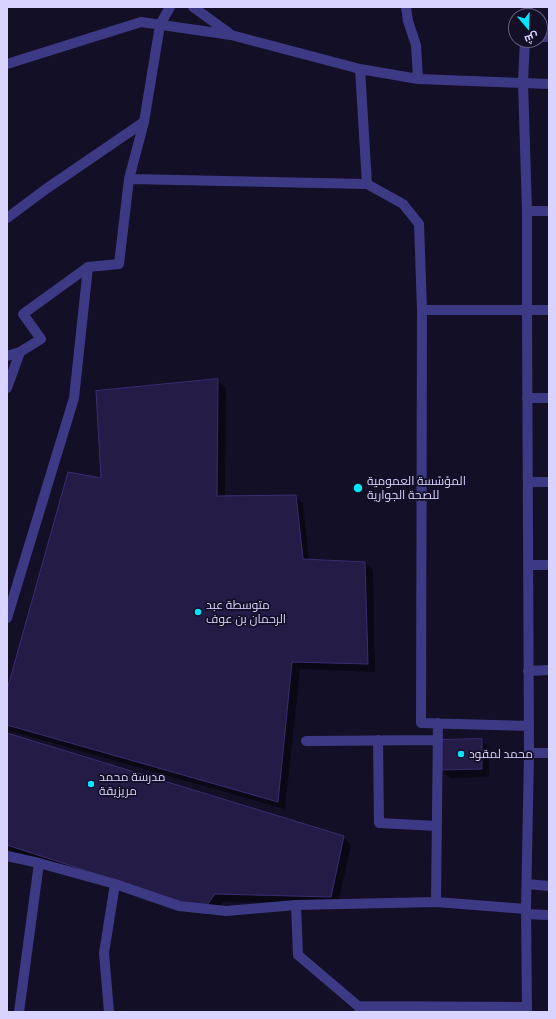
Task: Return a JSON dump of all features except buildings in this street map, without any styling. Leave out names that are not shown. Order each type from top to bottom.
[{"type":"street","points":[[7,356],[20,352],[41,339],[23,314],[88,267],[119,264],[129,179],[144,122],[160,25],[170,7]]},
{"type":"street","points":[[194,7],[231,35]]},
{"type":"street","points":[[406,7],[408,21],[416,45],[418,79]]},
{"type":"street","points":[[7,64],[141,22],[231,35],[360,69],[418,79],[549,84]]},
{"type":"street","points":[[296,905],[298,955],[360,1009],[526,1010],[529,726],[527,211],[523,82],[525,48]]},
{"type":"street","points":[[360,69],[367,184]]},
{"type":"street","points":[[7,218],[46,189],[144,122]]},
{"type":"street","points":[[129,179],[367,184],[403,204],[419,224],[422,310],[420,740]]},
{"type":"street","points":[[527,211],[549,211]]},
{"type":"street","points":[[7,618],[74,398],[88,267]]},
{"type":"street","points":[[422,310],[549,310]]},
{"type":"street","points":[[7,388],[20,352]]},
{"type":"street","points":[[528,398],[549,398]]},
{"type":"street","points":[[528,482],[549,482]]},
{"type":"street","points":[[528,565],[549,565]]},
{"type":"street","points":[[528,671],[549,670]]},
{"type":"street","points":[[421,723],[529,726]]},
{"type":"street","points":[[436,902],[438,723]]},
{"type":"street","points":[[378,740],[379,823],[437,826]]},
{"type":"street","points":[[306,741],[438,740]]},
{"type":"street","points":[[529,753],[549,753]]},
{"type":"street","points":[[7,856],[39,863],[115,884],[179,906],[226,911],[296,905],[436,902],[549,915]]},
{"type":"street","points":[[19,1012],[39,863]]},
{"type":"street","points":[[109,1012],[104,953],[115,884]]},
{"type":"street","points":[[527,884],[549,886]]},
{"type":"place","name":"المؤسّسة العمومية للصحة الجوارية","points":[[358,488]]},
{"type":"place","name":"متوسطة عبد الرحمان بن عوف","points":[[198,612]]},
{"type":"place","name":"محمد لمقود","points":[[461,754]]},
{"type":"place","name":"مدرسة محمد مريزيقة","points":[[91,784]]}]
